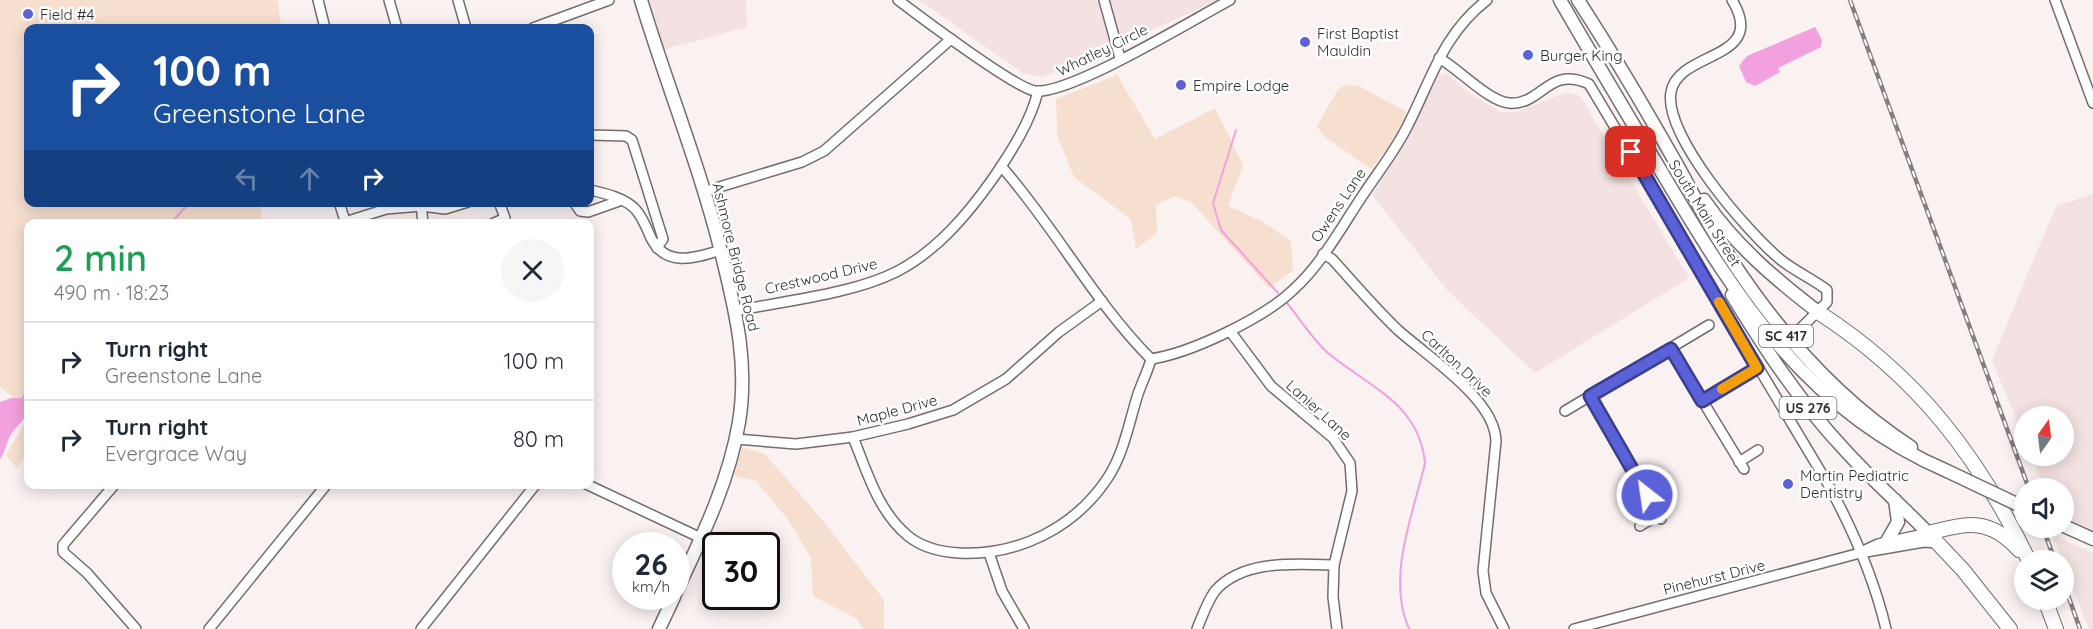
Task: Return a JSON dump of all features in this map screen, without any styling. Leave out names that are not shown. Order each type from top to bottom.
[{"type":"highway","points":[[1818,312],[1887,363],[1931,409],[1984,476],[2023,550]]},
{"type":"highway","points":[[1933,538],[1967,524],[1987,526],[2019,550]]},
{"type":"highway","name":"US 276","points":[[1933,538],[2010,629]]},
{"type":"highway","points":[[2049,610],[2056,629]]},
{"type":"main road","name":"Ashmore Bridge Road","points":[[641,0],[705,191],[735,311],[743,373],[736,439],[716,502],[690,562]]},
{"type":"main road","name":"South Main Street","points":[[1560,0],[1715,262],[1784,344]]},
{"type":"main road","name":"South Main Street","points":[[1578,0],[1673,158],[1709,223],[1784,344],[1810,381],[1858,421],[1892,445],[2014,503]]},
{"type":"main road","points":[[1673,158],[1713,213],[1744,250],[1818,312]]},
{"type":"main road","name":"US 276","points":[[1715,262],[1746,317],[1806,405],[1842,448],[1933,538]]},
{"type":"main road","points":[[1887,541],[1898,522],[1895,500]]},
{"type":"main road","points":[[2074,530],[2093,539]]},
{"type":"main road","points":[[659,629],[668,610]]},
{"type":"street","points":[[318,0],[324,24]]},
{"type":"street","points":[[388,0],[396,24]]},
{"type":"street","points":[[458,0],[465,24]]},
{"type":"street","points":[[542,24],[592,3],[609,0]]},
{"type":"street","points":[[898,0],[1015,82],[1038,92]]},
{"type":"street","points":[[1104,0],[1120,58]]},
{"type":"street","name":"Whatley Circle","points":[[1038,92],[1068,84],[1142,49],[1230,0]]},
{"type":"street","name":"Owens Lane","points":[[1151,360],[1188,351],[1230,331],[1293,290],[1323,254],[1402,136],[1439,58],[1460,24],[1487,0]]},
{"type":"street","points":[[1732,0],[1741,21],[1738,35],[1728,47],[1677,80],[1670,94],[1671,111],[1702,169],[1739,219],[1782,261],[1827,290],[1827,302],[1784,344]]},
{"type":"street","points":[[2055,0],[2093,103]]},
{"type":"street","points":[[705,191],[802,162],[824,151],[932,59],[951,39]]},
{"type":"street","points":[[1439,58],[1453,65],[1496,98],[1506,102],[1521,101],[1570,76],[1589,84],[1828,484],[1874,586],[1886,629]]},
{"type":"street","name":"Crestwood Drive","points":[[735,311],[855,287],[896,272],[959,223],[1001,166],[1034,107],[1038,92]]},
{"type":"street","points":[[594,135],[626,136],[632,140],[663,239],[657,248]]},
{"type":"street","points":[[853,437],[881,502],[907,535],[936,550],[989,553],[1031,542],[1078,512],[1098,490],[1118,457],[1151,360],[1102,301],[1024,191],[1001,166]]},
{"type":"street","points":[[594,191],[622,200],[635,208],[657,248],[673,258],[684,260],[721,250]]},
{"type":"street","points":[[577,207],[580,211],[588,212],[622,200]]},
{"type":"street","points":[[357,219],[386,209],[400,207]]},
{"type":"street","points":[[436,207],[446,209],[452,207]]},
{"type":"street","name":"Carlton Drive","points":[[1323,254],[1332,259],[1398,330],[1471,394],[1493,421],[1496,441],[1483,571],[1486,593],[1504,629]]},
{"type":"street","name":"Maple Drive","points":[[736,439],[796,444],[853,437],[930,418],[976,399],[1006,379],[1059,332],[1102,301]]},
{"type":"street","points":[[1565,411],[1709,325]]},
{"type":"street","name":"Lanier Lane","points":[[1230,331],[1271,386],[1333,438],[1350,463],[1352,491],[1334,565],[1333,597],[1337,629]]},
{"type":"street","points":[[1671,349],[1741,466],[1758,450]]},
{"type":"street","points":[[1702,401],[1757,368]]},
{"type":"street","points":[[1590,396],[1660,517],[1640,525]]},
{"type":"street","points":[[594,488],[701,538]]},
{"type":"street","points":[[111,489],[63,545],[63,552],[87,573],[136,629]]},
{"type":"street","points":[[209,629],[323,489]]},
{"type":"street","points":[[420,629],[532,489]]},
{"type":"street","name":"Pinehurst Drive","points":[[1860,553],[1887,541],[1933,538]]},
{"type":"street","name":"Pinehurst Drive","points":[[1574,629],[1860,553],[1924,542],[1933,538]]},
{"type":"street","points":[[989,553],[1002,591],[1024,629]]},
{"type":"street","points":[[1197,629],[1213,595],[1235,577],[1270,566],[1334,565]]},
{"type":"shaded area","points":[[0,0],[278,1],[281,24],[24,24],[24,207],[260,207],[262,219],[24,219],[24,405],[0,387]]},
{"type":"shaded area","points":[[649,0],[746,0],[747,27],[662,50]]},
{"type":"shaded area","points":[[919,0],[1220,0],[1044,77],[1024,74]]},
{"type":"shaded area","points":[[1815,27],[1822,40],[1821,47],[1778,68],[1780,72],[1755,86],[1746,82],[1739,66],[1747,56]]},
{"type":"shaded area","points":[[1448,74],[1469,93],[1501,112],[1517,112],[1567,92],[1580,96],[1689,278],[1535,373],[1447,290],[1372,195],[1406,138],[1435,79],[1439,75]]},
{"type":"shaded area","points":[[1117,75],[1155,139],[1215,108],[1243,165],[1228,206],[1263,222],[1291,241],[1293,270],[1269,288],[1191,202],[1174,196],[1156,205],[1157,233],[1136,249],[1131,219],[1074,177],[1057,135],[1056,99]]},
{"type":"shaded area","points":[[1345,85],[1359,86],[1407,112],[1396,137],[1371,169],[1325,137],[1317,126],[1337,91]]},
{"type":"shaded area","points":[[2093,194],[2093,530],[2074,521],[2074,478],[2040,478],[2035,466],[2074,466],[2074,406],[2014,406],[2014,414],[1992,360],[2056,206]]},
{"type":"shaded area","points":[[11,398],[23,398],[24,418],[10,436],[0,459],[0,402]]},
{"type":"shaded area","points":[[24,425],[24,456],[17,468],[6,455]]},
{"type":"shaded area","points":[[742,447],[765,454],[823,521],[884,600],[884,629],[863,629],[857,619],[813,596],[811,558],[787,518],[756,481],[734,476]]},
{"type":"shaded area","points":[[2054,538],[2061,538],[2093,553],[2093,629],[2089,629],[2074,590],[2074,550],[2058,550]]},
{"type":"waterway","points":[[1236,130],[1213,203],[1221,230],[1278,293]]},
{"type":"waterway","points":[[175,219],[185,207]]},
{"type":"waterway","points":[[1287,303],[1322,348],[1376,387],[1403,411],[1421,442],[1425,463],[1401,567],[1400,588],[1409,629]]},
{"type":"railway","points":[[1850,0],[2025,478]]},
{"type":"railway","points":[[2047,538],[2051,550]]},
{"type":"railway","points":[[2073,610],[2080,629]]},
{"type":"slow traffic","points":[[1719,302],[1757,368],[1722,389]]},
{"type":"place","name":"Field #4","points":[[28,14]]},
{"type":"place","name":"First Baptist Mauldin","points":[[1305,42]]},
{"type":"place","name":"Burger King","points":[[1528,55]]},
{"type":"place","name":"Empire Lodge","points":[[1181,85]]},
{"type":"place","name":"Martin Pediatric Dentistry","points":[[1788,484]]},
{"type":"route","points":[[1631,152],[1757,368],[1702,401],[1671,349],[1590,396],[1647,495]]}]
